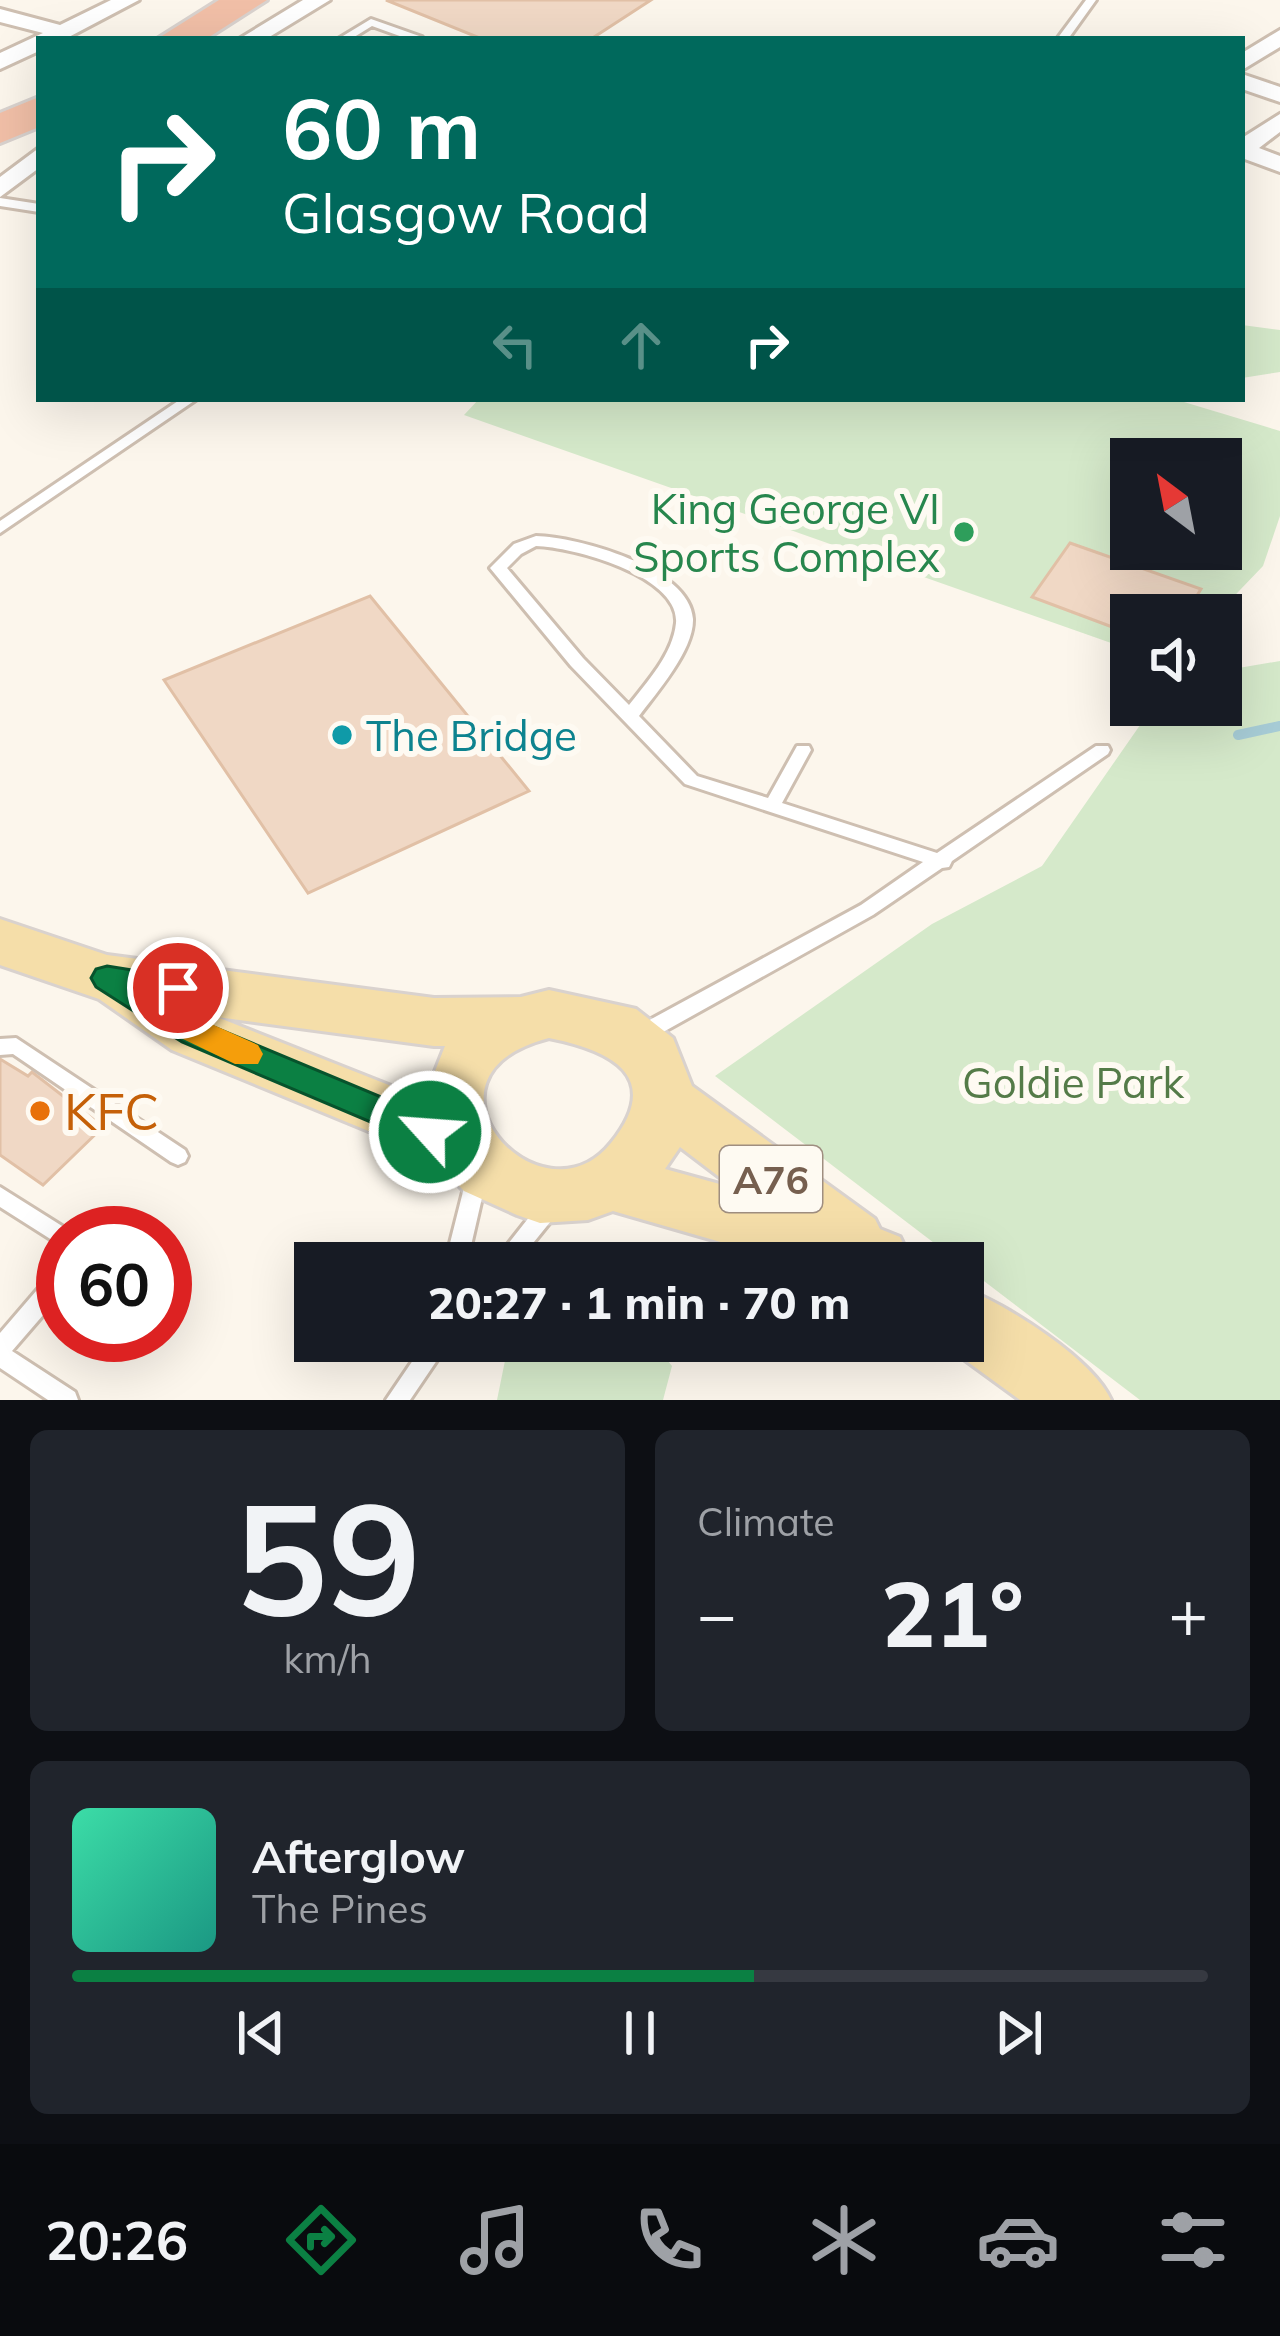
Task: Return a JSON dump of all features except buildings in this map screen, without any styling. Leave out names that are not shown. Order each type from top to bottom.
[{"type":"highway","points":[[182,36],[248,0]]},
{"type":"highway","points":[[0,130],[36,112]]},
{"type":"main road","name":"A76","points":[[0,942],[107,978],[434,1022],[519,1022],[580,1015],[609,1023],[634,1038],[662,1077],[665,1101],[651,1147],[585,1188]]},
{"type":"main road","name":"A76","points":[[107,978],[193,1033],[392,1113],[516,1187],[585,1188],[803,1242]]},
{"type":"main road","name":"A76","points":[[473,1159],[454,1122],[454,1091],[466,1062],[489,1038],[519,1022]]},
{"type":"main road","name":"A76","points":[[665,1101],[854,1242]]},
{"type":"main road","points":[[984,1333],[1076,1400]]},
{"type":"street","points":[[0,15],[55,35],[128,0]]},
{"type":"street","points":[[255,36],[320,0]]},
{"type":"street","points":[[1245,61],[1280,37]]},
{"type":"street","points":[[0,62],[36,44]]},
{"type":"street","points":[[1245,82],[1280,95]]},
{"type":"street","points":[[1245,147],[1280,121]]},
{"type":"street","points":[[1245,150],[1280,166]]},
{"type":"street","points":[[0,190],[36,158]]},
{"type":"lane","points":[[1064,36],[1090,0]]},
{"type":"lane","points":[[348,36],[370,22],[410,36]]},
{"type":"lane","points":[[0,202],[36,208]]},
{"type":"lane","points":[[0,528],[186,402]]},
{"type":"lane","points":[[630,716],[675,650],[686,616],[679,596],[664,582],[575,544],[535,541],[514,550],[498,568],[630,716],[691,780],[944,862]]},
{"type":"lane","points":[[771,808],[803,750]]},
{"type":"lane","points":[[634,1038],[944,862],[1000,815],[1102,750]]},
{"type":"lane","points":[[0,1047],[16,1046],[178,1156]]},
{"type":"lane","points":[[459,1242],[473,1159]]},
{"type":"lane","points":[[527,1242],[585,1188]]},
{"type":"lane","points":[[0,1196],[36,1220]]},
{"type":"lane","points":[[36,1309],[0,1352],[67,1400]]},
{"type":"lane","points":[[397,1400],[424,1362]]},
{"type":"green space","points":[[1245,325],[1280,330],[1280,372],[1245,378]]},
{"type":"green space","name":"King George VI Sports Complex","points":[[476,402],[1184,402],[1280,431],[1280,516],[1263,566],[1236,594],[1110,594],[1110,643],[464,415]]},
{"type":"green space","name":"Goldie Park","points":[[1280,661],[1280,1400],[1140,1400],[984,1281],[984,1242],[933,1242],[715,1076],[932,924],[1042,866],[1139,726],[1242,726],[1242,667]]},
{"type":"green space","points":[[505,1362],[669,1362],[672,1366],[663,1400],[497,1400]]},
{"type":"waterway","points":[[1238,735],[1280,726]]},
{"type":"slow traffic","points":[[169,1018],[247,1054]]},
{"type":"place","name":"King George VI Sports Complex","points":[[964,532]]},
{"type":"place","name":"The Bridge","points":[[342,735]]},
{"type":"place","name":"KFC","points":[[40,1111]]},
{"type":"route","points":[[178,988],[107,978],[193,1033],[430,1132]]}]
